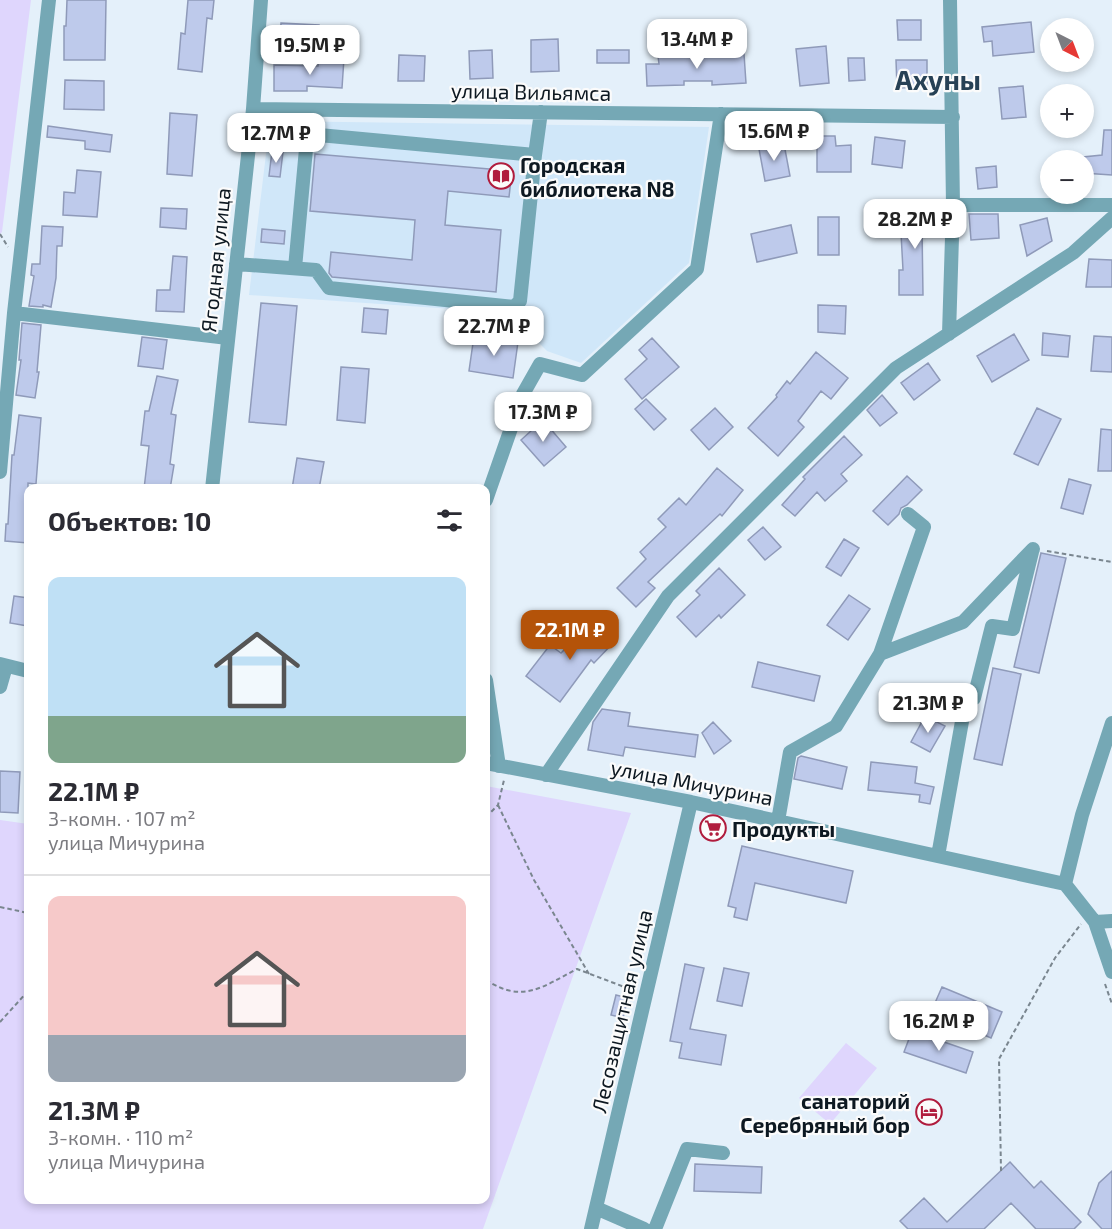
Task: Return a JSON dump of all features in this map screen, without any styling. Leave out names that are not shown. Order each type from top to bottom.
[{"type":"street","points":[[0,472],[4,377],[14,313],[49,0]]},
{"type":"street","name":"Ягодная улица","points":[[213,484],[253,109],[261,0]]},
{"type":"street","points":[[949,334],[953,205],[950,0]]},
{"type":"street","name":"улица Вильямса","points":[[253,109],[953,117]]},
{"type":"street","points":[[236,264],[316,270],[329,288],[514,307],[520,301],[541,112]]},
{"type":"street","points":[[490,489],[523,394],[540,364],[582,375],[698,269],[721,114]]},
{"type":"street","points":[[295,268],[306,149],[311,141],[320,135],[535,155]]},
{"type":"street","points":[[953,205],[1112,205]]},
{"type":"street","points":[[546,775],[668,596],[896,368],[1073,253],[1112,218]]},
{"type":"street","points":[[14,313],[228,338]]},
{"type":"street","points":[[778,821],[790,752],[836,726],[880,654],[924,527],[908,514]]},
{"type":"street","points":[[880,654],[963,622],[1033,549]]},
{"type":"street","points":[[970,614],[992,626],[1013,629],[1033,549]]},
{"type":"street","points":[[938,856],[966,699],[974,698],[992,626]]},
{"type":"street","points":[[0,687],[3,665],[24,670]]},
{"type":"street","points":[[490,711],[497,765]]},
{"type":"street","points":[[1112,723],[1082,815],[1065,884],[1089,922],[1112,972]]},
{"type":"street","name":"улица Мичурина","points":[[497,765],[691,802],[1065,884]]},
{"type":"street","name":"Лесозащитная улица","points":[[591,1229],[691,802]]},
{"type":"street","points":[[1089,922],[1112,921]]},
{"type":"street","points":[[655,1229],[687,1149],[723,1153]]},
{"type":"street","points":[[596,1208],[644,1229]]},
{"type":"path","points":[[1033,549],[1112,562]]},
{"type":"path","points":[[497,765],[498,805],[534,880],[589,974]]},
{"type":"path","points":[[490,813],[498,805]]},
{"type":"path","points":[[0,907],[24,912]]},
{"type":"path","points":[[1001,1171],[999,1059],[1055,958],[1089,922]]},
{"type":"path","points":[[490,982],[499,988],[524,994],[577,969],[646,995]]},
{"type":"path","points":[[0,1022],[24,995]]},
{"type":"shaded area","points":[[0,0],[31,0],[0,234]]},
{"type":"shaded area","points":[[270,121],[709,127],[689,263],[581,363],[547,351],[524,328],[524,314],[249,295]]},
{"type":"shaded area","points":[[490,787],[631,813],[483,1229],[0,1229],[0,820],[24,823],[24,1204],[490,1204]]},
{"type":"shaded area","points":[[846,1043],[877,1068],[830,1124],[799,1098]]},
{"type":"building","points":[[67,0],[106,0],[105,60],[64,60]]},
{"type":"building","points":[[188,0],[214,0],[212,19],[207,18],[202,72],[178,69],[181,33],[185,34]]},
{"type":"building","points":[[897,20],[921,20],[921,40],[898,40]]},
{"type":"building","points":[[1031,22],[1034,52],[993,56],[992,41],[984,42],[982,27]]},
{"type":"building","points":[[281,23],[319,25],[318,44],[280,42]]},
{"type":"building","points":[[558,39],[559,71],[531,72],[531,40]]},
{"type":"building","points":[[826,46],[829,83],[800,86],[796,49]]},
{"type":"building","points":[[492,50],[493,78],[470,79],[469,51]]},
{"type":"building","points":[[597,50],[629,50],[629,63],[597,63]]},
{"type":"building","points":[[704,54],[704,57],[744,54],[746,83],[712,85],[712,81],[684,81],[684,85],[647,86],[646,64],[659,64],[658,56]]},
{"type":"building","points":[[399,55],[425,56],[424,81],[398,81]]},
{"type":"building","points":[[319,57],[344,58],[342,88],[307,86],[307,91],[274,91],[274,65],[318,66]]},
{"type":"building","points":[[848,58],[864,58],[865,80],[849,81]]},
{"type":"building","points":[[896,60],[927,60],[927,87],[897,88]]},
{"type":"building","points":[[65,80],[104,81],[104,110],[64,109]]},
{"type":"building","points":[[1023,86],[1026,117],[1002,119],[999,88]]},
{"type":"building","points":[[170,113],[197,115],[192,176],[167,174]]},
{"type":"building","points":[[48,126],[112,135],[110,152],[85,149],[85,141],[47,137]]},
{"type":"building","points":[[1104,130],[1112,130],[1112,175],[1094,174],[1094,156],[1102,155]]},
{"type":"building","points":[[817,136],[835,136],[836,146],[851,145],[851,172],[817,172]]},
{"type":"building","points":[[875,137],[905,141],[902,168],[872,164]]},
{"type":"building","points":[[784,144],[790,176],[765,181],[759,149]]},
{"type":"building","points":[[272,151],[283,152],[280,177],[269,176]]},
{"type":"building","points":[[315,154],[512,171],[509,197],[448,191],[445,225],[501,230],[496,292],[332,277],[329,273],[331,252],[412,260],[415,220],[310,211]]},
{"type":"building","points":[[996,166],[997,187],[978,189],[976,168]]},
{"type":"building","points":[[77,170],[101,172],[97,217],[63,215],[64,192],[75,193]]},
{"type":"building","points":[[933,203],[935,226],[922,228],[923,295],[899,295],[899,270],[903,270],[901,233],[911,232],[908,206]]},
{"type":"building","points":[[161,208],[187,209],[186,229],[160,227]]},
{"type":"building","points":[[969,214],[998,214],[999,238],[971,240]]},
{"type":"building","points":[[818,217],[839,217],[839,255],[818,255]]},
{"type":"building","points":[[1047,218],[1052,241],[1027,256],[1020,225]]},
{"type":"building","points":[[791,225],[797,253],[757,262],[751,234]]},
{"type":"building","points":[[42,226],[63,227],[62,246],[57,246],[56,278],[51,307],[29,306],[34,276],[31,275],[32,264],[40,264]]},
{"type":"building","points":[[262,229],[285,231],[284,244],[261,242]]},
{"type":"building","points":[[173,256],[187,257],[184,312],[156,311],[157,290],[170,290]]},
{"type":"building","points":[[1089,259],[1112,260],[1112,287],[1086,287]]},
{"type":"building","points":[[261,303],[297,306],[286,425],[249,422]]},
{"type":"building","points":[[818,305],[846,306],[845,334],[818,332]]},
{"type":"building","points":[[364,308],[388,310],[386,334],[362,332]]},
{"type":"building","points":[[22,323],[41,325],[37,372],[39,372],[35,398],[16,395],[21,360],[19,360]]},
{"type":"building","points":[[1043,333],[1070,336],[1068,357],[1042,355]]},
{"type":"building","points":[[1014,334],[1029,360],[992,382],[977,356]]},
{"type":"building","points":[[474,336],[518,342],[513,378],[469,371]]},
{"type":"building","points":[[1094,336],[1112,337],[1112,372],[1091,371]]},
{"type":"building","points":[[142,337],[167,340],[163,369],[138,366]]},
{"type":"building","points":[[652,338],[679,367],[642,399],[625,379],[647,359],[639,350]]},
{"type":"building","points":[[816,352],[848,378],[831,399],[821,391],[798,421],[804,427],[778,456],[748,428],[777,397],[776,395],[787,381],[790,384]]},
{"type":"building","points":[[928,363],[940,380],[914,400],[901,383]]},
{"type":"building","points":[[341,367],[369,369],[365,423],[337,420]]},
{"type":"building","points":[[157,376],[178,380],[171,414],[176,415],[170,464],[174,465],[171,484],[145,484],[149,446],[141,445],[145,411],[149,411]]},
{"type":"building","points":[[882,395],[897,413],[880,426],[867,410]]},
{"type":"building","points":[[646,399],[666,419],[654,430],[635,409]]},
{"type":"building","points":[[715,408],[733,427],[709,450],[691,430]]},
{"type":"building","points":[[1037,408],[1061,419],[1038,465],[1014,454]]},
{"type":"building","points":[[19,415],[41,418],[36,484],[24,484],[24,543],[5,541],[12,455],[14,455]]},
{"type":"building","points":[[543,420],[566,447],[544,466],[521,440]]},
{"type":"building","points":[[1101,429],[1112,430],[1112,471],[1098,471]]},
{"type":"building","points":[[844,436],[862,455],[841,474],[847,481],[825,501],[817,492],[795,516],[782,505],[805,479],[803,477]]},
{"type":"building","points":[[297,458],[324,462],[320,484],[293,484]]},
{"type":"building","points":[[717,468],[743,490],[722,516],[720,514],[648,582],[655,588],[636,607],[617,588],[646,559],[640,552],[666,527],[658,519],[679,498],[686,505]]},
{"type":"building","points":[[907,476],[922,490],[901,508],[899,514],[888,525],[873,511]]},
{"type":"building","points":[[1069,479],[1091,485],[1083,514],[1061,508]]},
{"type":"building","points":[[763,527],[781,547],[765,560],[748,540]]},
{"type":"building","points":[[844,539],[859,548],[841,576],[826,567]]},
{"type":"building","points":[[1041,553],[1066,558],[1039,673],[1014,667]]},
{"type":"building","points":[[719,568],[745,595],[721,618],[719,615],[696,637],[677,617],[700,595],[696,591]]},
{"type":"building","points":[[849,595],[870,609],[848,640],[827,625]]},
{"type":"building","points":[[14,596],[24,597],[24,625],[10,623]]},
{"type":"building","points":[[594,620],[615,641],[594,663],[591,660],[560,702],[526,676],[550,645],[561,653]]},
{"type":"building","points":[[758,662],[820,676],[814,701],[752,687]]},
{"type":"building","points":[[993,668],[1021,674],[1002,765],[974,759]]},
{"type":"building","points":[[602,709],[630,713],[628,726],[698,735],[695,757],[625,747],[623,756],[588,750],[593,722]]},
{"type":"building","points":[[925,716],[945,726],[930,752],[911,742]]},
{"type":"building","points":[[713,722],[731,741],[714,754],[702,733]]},
{"type":"building","points":[[801,756],[847,767],[842,789],[794,779],[798,758]]},
{"type":"building","points":[[871,762],[917,767],[915,783],[934,787],[930,804],[919,802],[920,795],[868,790]]},
{"type":"building","points":[[0,771],[20,772],[18,813],[0,812]]},
{"type":"building","name":"Продукты","points":[[705,820],[724,825],[721,836],[703,832]]},
{"type":"building","points":[[742,846],[853,871],[846,903],[755,883],[747,920],[734,917],[736,908],[728,906]]},
{"type":"building","points":[[685,964],[704,968],[690,1029],[726,1035],[721,1065],[679,1058],[682,1043],[670,1041]]},
{"type":"building","points":[[724,968],[749,973],[742,1006],[717,1001]]},
{"type":"building","points":[[942,987],[1002,1012],[991,1038],[931,1012]]},
{"type":"building","points":[[616,995],[628,998],[623,1018],[611,1015]]},
{"type":"building","points":[[912,1031],[973,1052],[966,1073],[904,1052]]},
{"type":"building","points":[[1010,1162],[1034,1188],[1041,1181],[1081,1222],[1074,1229],[1036,1229],[1011,1203],[984,1229],[908,1229],[900,1221],[924,1198],[947,1222]]},
{"type":"building","points":[[695,1164],[762,1167],[761,1193],[694,1191]]},
{"type":"building","points":[[1112,1171],[1112,1229],[1102,1229],[1088,1214],[1099,1183]]},
{"type":"place","name":"Городская библиотека N8","points":[[501,176]]},
{"type":"place","name":"Продукты","points":[[713,828]]},
{"type":"place","name":"санаторий Серебряный бор","points":[[929,1112]]},
{"type":"district","name":"Ахуны","points":[[938,79]]}]
